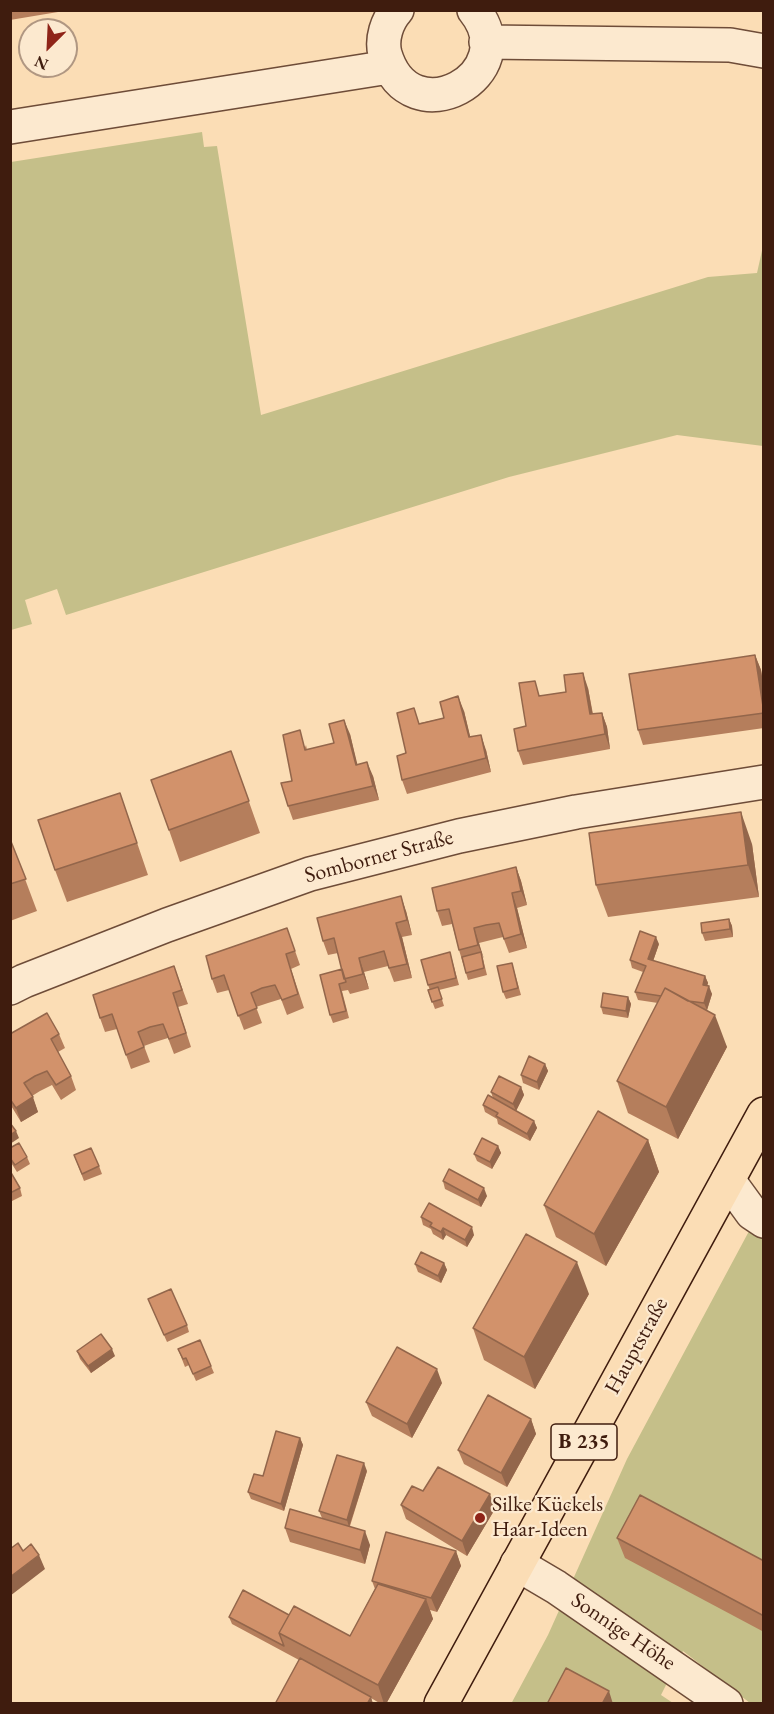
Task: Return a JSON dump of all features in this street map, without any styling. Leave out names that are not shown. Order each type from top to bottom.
[{"type":"main road","name":"Hauptstraße","points":[[441,1704],[764,1114]]},
{"type":"street","points":[[397,10],[392,15],[385,32],[384,49],[389,67],[400,81],[413,90],[429,95],[446,94],[460,88],[473,78],[483,64],[487,49],[486,42],[483,25],[474,10]]},
{"type":"street","points":[[486,42],[730,45],[764,51]]},
{"type":"street","points":[[10,127],[389,67]]},
{"type":"street","name":"Somborner Straße","points":[[10,988],[167,925],[310,874],[459,836],[576,812],[764,782]]},
{"type":"street","points":[[728,1180],[752,1213],[764,1221]]},
{"type":"street","name":"Sonnige Höhe","points":[[517,1564],[585,1606],[726,1704]]},
{"type":"shaded area","points":[[202,132],[204,147],[217,146],[261,415],[708,277],[757,273],[763,246],[763,446],[677,435],[509,477],[66,615],[57,589],[25,600],[32,624],[11,630],[11,162]]},
{"type":"shaded area","points":[[763,1205],[763,1703],[750,1703],[683,1651],[661,1695],[673,1703],[511,1704],[548,1635],[627,1459]]},
{"type":"building","points":[[755,655],[764,713],[638,730],[629,674]]},
{"type":"building","points":[[583,673],[590,714],[602,713],[605,734],[518,751],[514,729],[526,726],[519,683],[535,681],[539,696],[566,692],[564,675]]},
{"type":"building","points":[[458,696],[469,737],[481,735],[486,758],[402,780],[397,756],[406,753],[397,713],[414,708],[419,724],[444,718],[440,702]]},
{"type":"building","points":[[344,720],[356,765],[367,762],[373,786],[288,806],[281,783],[292,781],[283,735],[300,730],[305,750],[334,743],[329,724]]},
{"type":"building","points":[[231,751],[249,801],[169,830],[151,780]]},
{"type":"building","points":[[120,793],[137,843],[55,870],[38,820]]},
{"type":"building","points":[[741,812],[748,865],[596,885],[589,833]]},
{"type":"building","points":[[10,839],[26,879],[10,884]]},
{"type":"building","points":[[516,867],[521,891],[512,893],[521,934],[504,939],[499,923],[474,928],[478,945],[459,950],[449,909],[437,911],[432,888]]},
{"type":"building","points":[[401,896],[407,920],[396,923],[407,964],[389,968],[384,951],[359,958],[363,974],[344,979],[334,938],[323,941],[317,918]]},
{"type":"building","points":[[729,919],[730,929],[702,933],[701,923]]},
{"type":"building","points":[[287,928],[295,951],[286,954],[298,994],[282,1000],[275,985],[262,988],[251,993],[257,1008],[238,1016],[224,975],[212,979],[206,956]]},
{"type":"building","points":[[640,931],[656,937],[648,959],[705,976],[703,985],[709,986],[704,1003],[688,1001],[665,988],[661,996],[635,992],[646,966],[630,960]]},
{"type":"building","points":[[450,952],[456,978],[428,985],[421,960]]},
{"type":"building","points":[[481,952],[484,968],[466,973],[462,957]]},
{"type":"building","points":[[512,963],[518,988],[503,992],[497,966]]},
{"type":"building","points":[[174,966],[182,990],[173,993],[186,1033],[169,1039],[163,1024],[150,1027],[138,1032],[144,1047],[126,1055],[112,1014],[100,1018],[93,995]]},
{"type":"building","points":[[342,969],[346,982],[339,984],[346,1011],[330,1015],[320,975]]},
{"type":"building","points":[[438,987],[442,999],[432,1002],[428,990]]},
{"type":"building","points":[[665,988],[715,1015],[666,1107],[617,1081]]},
{"type":"building","points":[[603,993],[628,997],[626,1011],[601,1007]]},
{"type":"building","points":[[47,1013],[59,1034],[51,1039],[71,1076],[56,1085],[47,1071],[35,1076],[24,1083],[33,1097],[16,1108],[10,1099],[10,1034]]},
{"type":"building","points":[[529,1056],[545,1064],[537,1082],[521,1075]]},
{"type":"building","points":[[499,1076],[521,1087],[513,1104],[491,1092]]},
{"type":"building","points":[[488,1095],[534,1121],[527,1134],[496,1116],[498,1113],[483,1105]]},
{"type":"building","points":[[598,1111],[648,1140],[594,1234],[544,1205]]},
{"type":"building","points":[[10,1123],[16,1131],[10,1135]]},
{"type":"building","points":[[482,1138],[498,1146],[490,1162],[474,1154]]},
{"type":"building","points":[[19,1143],[27,1157],[15,1165],[10,1158],[10,1148]]},
{"type":"building","points":[[91,1148],[99,1166],[82,1174],[74,1155]]},
{"type":"building","points":[[449,1169],[484,1188],[478,1200],[443,1181]]},
{"type":"building","points":[[10,1171],[20,1188],[10,1193]]},
{"type":"building","points":[[429,1203],[472,1227],[465,1240],[443,1228],[441,1232],[421,1217]]},
{"type":"building","points":[[526,1234],[577,1262],[524,1357],[473,1328]]},
{"type":"building","points":[[421,1252],[444,1263],[438,1276],[415,1264]]},
{"type":"building","points":[[171,1289],[187,1325],[164,1335],[148,1299]]},
{"type":"building","points":[[101,1334],[112,1349],[88,1366],[77,1351]]},
{"type":"building","points":[[200,1340],[211,1366],[193,1374],[186,1358],[183,1359],[178,1349]]},
{"type":"building","points":[[397,1347],[437,1369],[407,1424],[366,1402]]},
{"type":"building","points":[[488,1395],[531,1419],[501,1473],[458,1450]]},
{"type":"building","points":[[276,1431],[300,1438],[281,1504],[248,1492],[254,1474],[263,1476]]},
{"type":"building","points":[[337,1455],[364,1463],[347,1520],[319,1511]]},
{"type":"building","points":[[438,1467],[490,1494],[462,1541],[401,1505],[412,1486],[423,1491]]},
{"type":"building","points":[[640,1495],[764,1561],[764,1616],[617,1538]]},
{"type":"building","points":[[290,1509],[365,1531],[360,1550],[285,1528]]},
{"type":"building","points":[[386,1532],[456,1551],[431,1598],[372,1581]]},
{"type":"building","points":[[18,1543],[23,1551],[31,1544],[39,1555],[10,1577],[10,1549]]},
{"type":"building","points":[[378,1584],[426,1599],[378,1685],[279,1633],[294,1606],[350,1636]]},
{"type":"building","points":[[243,1590],[289,1615],[279,1633],[284,1646],[229,1617]]},
{"type":"building","points":[[300,1658],[371,1697],[367,1704],[275,1704]]},
{"type":"building","points":[[566,1668],[609,1691],[602,1704],[547,1704]]},
{"type":"place","name":"Silke Kückels Haar-Ideen","points":[[480,1518]]}]
